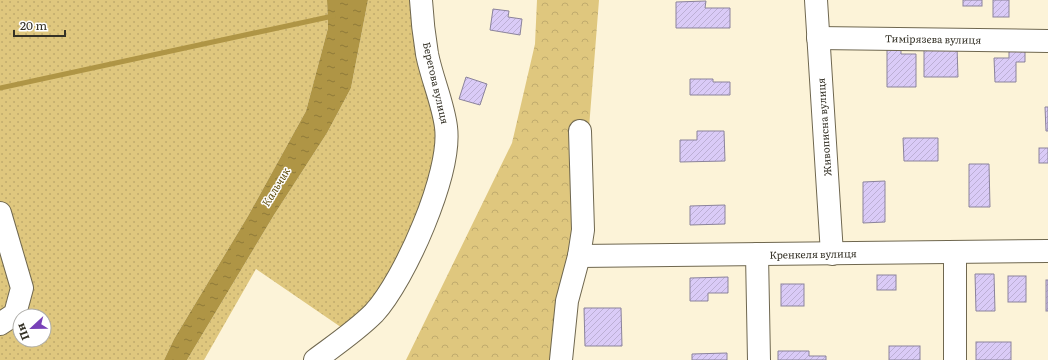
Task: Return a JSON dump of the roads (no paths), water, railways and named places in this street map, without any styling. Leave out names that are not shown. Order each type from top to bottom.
[{"type":"street","name":"Берегова вулиця","points":[[315,360],[351,334],[374,312],[392,286],[414,246],[435,194],[447,150],[446,127],[427,54],[422,0]]},
{"type":"street","name":"Живописна вулиця","points":[[816,0],[832,254]]},
{"type":"street","name":"Тимірязєва вулиця","points":[[818,38],[1048,41]]},
{"type":"street","points":[[562,360],[567,301],[579,256],[583,230],[580,131]]},
{"type":"street","points":[[0,213],[22,288],[15,314],[0,324]]},
{"type":"street","name":"Кренкеля вулиця","points":[[579,256],[1048,251]]},
{"type":"street","points":[[955,252],[955,360]]},
{"type":"street","points":[[757,254],[759,360]]},
{"type":"water","name":"Кальчик","points":[[327,0],[368,0],[351,88],[327,133],[274,215],[187,360],[164,360],[174,339],[248,216],[306,111],[328,28]]},
{"type":"waterway","points":[[0,88],[333,16]]}]
